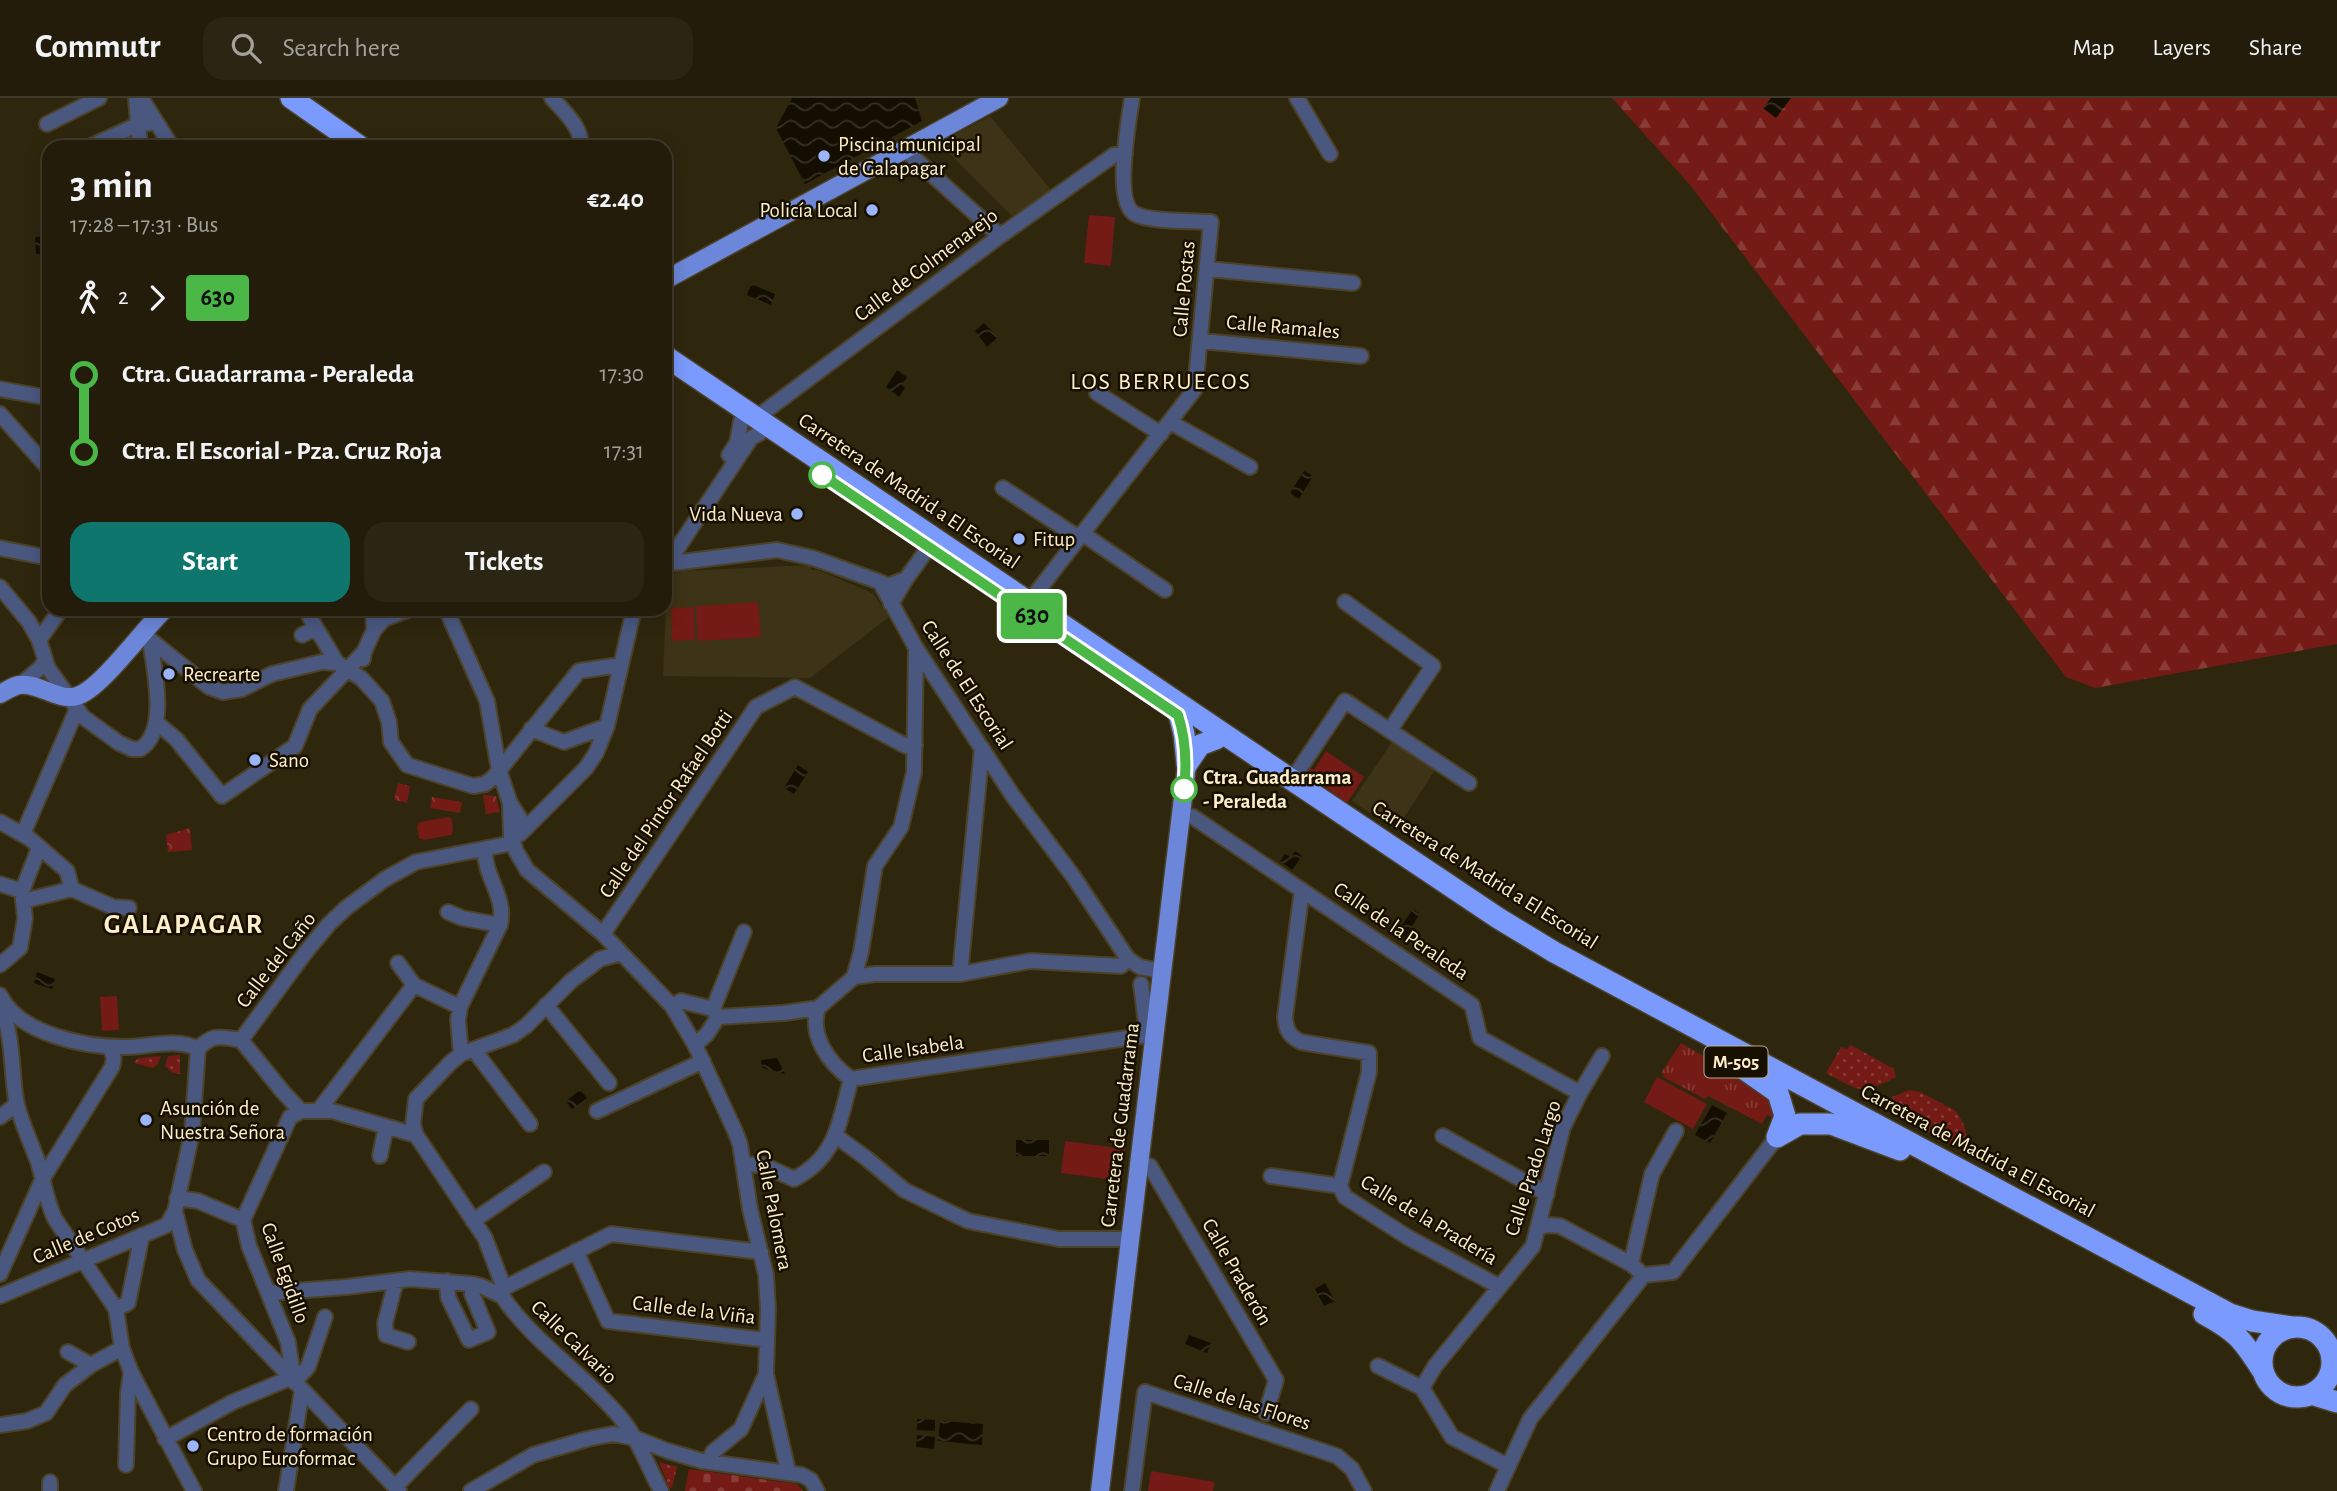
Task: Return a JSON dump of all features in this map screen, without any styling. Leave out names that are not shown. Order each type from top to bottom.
[{"type":"highway","points":[[272,98],[331,140]]},
{"type":"highway","points":[[291,98],[351,140]]},
{"type":"highway","name":"Carretera de Madrid a El Escorial","points":[[672,361],[753,424],[929,547],[1544,961],[2226,1326],[2242,1339],[2262,1370]]},
{"type":"highway","name":"Carretera de Madrid a El Escorial","points":[[672,374],[1029,601],[1498,918],[1554,952],[2230,1314],[2252,1321],[2292,1326]]},
{"type":"highway","points":[[1178,715],[1184,734],[1187,764]]},
{"type":"highway","points":[[1187,764],[1200,745],[1216,739]]},
{"type":"highway","points":[[1726,1057],[1778,1093],[1785,1116],[1777,1137]]},
{"type":"highway","points":[[1777,1137],[1800,1124],[1831,1124],[1907,1153]]},
{"type":"highway","points":[[2262,1370],[2265,1347],[2271,1337],[2292,1326]]},
{"type":"highway","name":"M-505","points":[[2262,1370],[2267,1381],[2287,1396],[2311,1394],[2318,1390],[2329,1376],[2334,1362],[2323,1338],[2314,1331],[2292,1326]]},
{"type":"highway","name":"M-505","points":[[2311,1394],[2337,1402]]},
{"type":"main road","points":[[672,275],[999,98]]},
{"type":"main road","points":[[0,694],[20,685],[30,685],[73,703],[147,637],[159,616]]},
{"type":"main road","name":"Carretera de Guadarrama","points":[[1100,1491],[1187,764]]},
{"type":"street","points":[[47,124],[99,98]]},
{"type":"street","points":[[138,98],[167,140]]},
{"type":"street","points":[[138,98],[139,140]]},
{"type":"street","points":[[552,98],[576,127],[581,140]]},
{"type":"street","name":"Calle Postas","points":[[1029,601],[1195,389],[1211,222],[1144,217],[1133,213],[1127,206],[1125,154],[1132,98]]},
{"type":"street","points":[[1297,98],[1330,154]]},
{"type":"street","points":[[104,140],[137,125],[155,122]]},
{"type":"street","points":[[904,149],[1000,236]]},
{"type":"street","name":"Calle de Colmenarejo","points":[[753,424],[1000,236],[1114,155],[1125,154]]},
{"type":"street","points":[[1208,269],[1353,282]]},
{"type":"street","name":"Calle Ramales","points":[[1201,341],[1361,356]]},
{"type":"street","points":[[0,388],[42,397]]},
{"type":"street","points":[[1097,393],[1250,467]]},
{"type":"street","points":[[0,414],[42,463]]},
{"type":"street","points":[[672,552],[737,443],[753,424]]},
{"type":"street","points":[[1003,488],[1165,590]]},
{"type":"street","points":[[891,604],[929,547]]},
{"type":"street","points":[[0,548],[42,557]]},
{"type":"street","points":[[672,561],[777,551],[813,558],[888,586],[906,579]]},
{"type":"street","name":"Calle de El Escorial","points":[[880,582],[916,648],[1013,796],[1093,904],[1124,962],[1141,984]]},
{"type":"street","points":[[0,587],[29,622],[40,640],[44,661],[73,703],[92,724],[132,749],[140,749],[151,740],[156,722],[155,673],[147,637]]},
{"type":"street","points":[[1345,602],[1433,666],[1390,730]]},
{"type":"street","points":[[40,640],[56,616]]},
{"type":"street","points":[[309,616],[342,665],[360,678],[382,701],[389,722],[391,742],[407,765],[507,797],[521,820],[523,830]]},
{"type":"street","points":[[373,616],[374,630]]},
{"type":"street","points":[[360,678],[364,652],[374,630],[384,619],[392,616]]},
{"type":"street","points":[[449,616],[487,701],[493,723],[499,770],[507,797],[513,843]]},
{"type":"street","points":[[513,843],[586,768],[596,753],[607,726],[632,616]]},
{"type":"street","points":[[302,635],[316,628]]},
{"type":"street","points":[[147,637],[209,687],[223,691],[242,689],[272,674],[323,662],[342,665]]},
{"type":"street","points":[[854,977],[861,952],[875,866],[901,827],[914,772],[916,648]]},
{"type":"street","points":[[156,722],[176,739],[222,796],[295,746],[310,709],[342,665],[364,652]]},
{"type":"street","points":[[20,685],[40,668],[44,661]]},
{"type":"street","points":[[473,786],[485,784],[499,770],[579,671],[620,665]]},
{"type":"street","name":"Calle del Pintor Rafael Botti","points":[[603,934],[756,707],[795,687],[906,747],[915,745]]},
{"type":"street","points":[[1292,780],[1345,701],[1469,782]]},
{"type":"street","points":[[23,834],[73,703]]},
{"type":"street","points":[[531,729],[564,742],[607,726]]},
{"type":"street","points":[[960,974],[982,748]]},
{"type":"street","name":"Calle de la Peraleda","points":[[1181,815],[1193,817],[1472,1005],[1480,1038],[1580,1093]]},
{"type":"street","points":[[0,822],[23,834],[67,871],[72,889]]},
{"type":"street","name":"Calle Palomera","points":[[513,843],[527,870],[603,934],[672,1006],[695,1045],[735,1131],[767,1286],[766,1374],[788,1471]]},
{"type":"street","name":"Calle del Caño","points":[[198,1049],[207,1039],[215,1037],[242,1040],[329,924],[384,878],[401,867],[416,862],[513,843]]},
{"type":"street","points":[[0,965],[20,948],[24,918],[23,896],[39,849]]},
{"type":"street","points":[[485,850],[484,864],[500,896],[503,915],[460,1007],[458,1020],[468,1052],[530,1124]]},
{"type":"street","points":[[0,884],[23,896],[72,889],[114,908],[129,908]]},
{"type":"street","name":"Calle de la Pradería","points":[[1302,891],[1285,1017],[1286,1028],[1291,1037],[1301,1042],[1369,1054],[1369,1072],[1340,1186],[1345,1197],[1409,1238],[1500,1287]]},
{"type":"street","points":[[448,912],[462,918],[500,925]]},
{"type":"street","points":[[695,1045],[707,1034],[744,932]]},
{"type":"street","points":[[416,1135],[413,1124],[416,1099],[468,1052],[513,1035],[526,1026],[571,981],[600,960],[621,953]]},
{"type":"street","points":[[672,1006],[681,1001],[715,1013],[784,1013],[818,1008],[854,977],[875,974],[960,974],[1030,961],[1124,962],[1161,978],[1152,988],[1141,984],[1146,1024],[1154,1034]]},
{"type":"street","points":[[398,963],[414,985],[460,1007]]},
{"type":"street","points":[[319,1110],[414,985]]},
{"type":"street","points":[[0,995],[6,1008],[21,1021],[75,1043],[108,1047],[185,1043],[198,1049],[192,1133],[176,1204],[188,1258],[198,1280],[397,1489],[471,1409]]},
{"type":"street","points":[[547,1006],[609,1083]]},
{"type":"street","points":[[0,1008],[12,1064],[16,1104],[46,1172],[48,1205],[116,1309],[122,1348],[131,1372],[194,1491]]},
{"type":"street","points":[[818,1008],[816,1036],[836,1068],[851,1079]]},
{"type":"street","points":[[6,1029],[21,1021]]},
{"type":"street","name":"Calle Isabela","points":[[743,1164],[763,1165],[794,1179],[811,1170],[836,1136],[851,1079],[1154,1034]]},
{"type":"street","points":[[242,1040],[301,1111],[319,1110],[416,1135]]},
{"type":"street","points":[[0,1274],[46,1172],[112,1067],[113,1053],[108,1047]]},
{"type":"street","name":"Calle Prado Largo","points":[[1422,1388],[1435,1366],[1533,1246],[1540,1227],[1563,1127],[1602,1056]]},
{"type":"street","points":[[597,1111],[703,1062]]},
{"type":"street","points":[[0,1117],[16,1104]]},
{"type":"street","name":"Calle Egidillo","points":[[295,1383],[288,1342],[249,1246],[243,1220],[290,1117],[301,1111]]},
{"type":"street","points":[[380,1156],[386,1127]]},
{"type":"street","points":[[1631,1264],[1652,1174],[1676,1131]]},
{"type":"street","name":"Calle Calvario","points":[[416,1135],[485,1238],[498,1270],[503,1292],[518,1320],[618,1415],[635,1438],[661,1491]]},
{"type":"street","points":[[836,1136],[904,1190],[968,1221],[1059,1239],[1130,1239]]},
{"type":"street","points":[[1443,1136],[1547,1194]]},
{"type":"street","points":[[1497,1491],[1530,1419],[1644,1275],[1673,1272],[1777,1137]]},
{"type":"street","name":"Calle Praderón","points":[[1139,1164],[1150,1166],[1276,1380],[1266,1413]]},
{"type":"street","points":[[472,1221],[544,1172]]},
{"type":"street","name":"Calle de la Pradería","points":[[1271,1176],[1340,1186]]},
{"type":"street","points":[[176,1204],[198,1201],[243,1220]]},
{"type":"street","name":"Calle de Cotos","points":[[4,1293],[167,1225],[176,1204]]},
{"type":"street","points":[[1540,1227],[1560,1226],[1631,1264],[1644,1275]]},
{"type":"street","points":[[268,1293],[396,1281],[447,1281],[503,1292],[611,1234],[761,1252]]},
{"type":"street","points":[[116,1309],[128,1303],[142,1235]]},
{"type":"street","name":"Calle de la Viña","points":[[576,1251],[608,1321],[766,1340]]},
{"type":"street","points":[[447,1281],[449,1297],[469,1340],[488,1332],[472,1294],[477,1285],[498,1270]]},
{"type":"street","points":[[396,1281],[385,1323],[386,1335],[408,1342]]},
{"type":"street","points":[[165,1439],[233,1402],[295,1383],[308,1367],[325,1317]]},
{"type":"street","points":[[0,1425],[27,1421],[46,1413],[65,1385],[122,1348]]},
{"type":"street","points":[[68,1352],[91,1366]]},
{"type":"street","points":[[1378,1366],[1422,1388],[1452,1437],[1508,1466]]},
{"type":"street","points":[[125,1465],[131,1372]]},
{"type":"street","name":"Calle Palomera","points":[[708,1462],[713,1452],[740,1429],[766,1374]]},
{"type":"street","points":[[286,1491],[295,1383]]},
{"type":"street","name":"Calle de las Flores","points":[[1132,1491],[1145,1392],[1336,1456],[1352,1469],[1364,1491]]},
{"type":"street","points":[[471,1491],[493,1486],[533,1455],[613,1434],[635,1438],[708,1462],[788,1471],[808,1478],[817,1491]]},
{"type":"shaded area","points":[[990,116],[1052,191],[1014,218],[939,143]]},
{"type":"shaded area","points":[[811,565],[811,570],[818,570],[874,595],[889,617],[810,678],[663,676],[666,616],[672,616],[672,578],[675,573]]},
{"type":"shaded area","points":[[1392,742],[1435,770],[1396,830],[1352,801]]},
{"type":"green space","points":[[1612,98],[2337,98],[2337,644],[2095,688],[2066,677],[1690,185]]},
{"type":"green space","points":[[1089,215],[1115,217],[1111,266],[1084,263]]},
{"type":"green space","points":[[758,602],[761,637],[698,641],[696,606]]},
{"type":"green space","points":[[694,607],[695,640],[672,641],[672,608]]},
{"type":"green space","points":[[1326,751],[1364,777],[1347,803],[1308,775],[1310,768],[1314,770]]},
{"type":"green space","points":[[398,783],[410,786],[407,803],[394,800]]},
{"type":"green space","points":[[483,795],[496,796],[500,812],[486,814]]},
{"type":"green space","points":[[432,797],[462,802],[460,813],[430,808]]},
{"type":"green space","points":[[448,817],[452,819],[451,835],[424,840],[419,838],[417,826],[420,822]]},
{"type":"green space","points":[[190,828],[192,850],[168,852],[166,835]]},
{"type":"green space","points":[[117,996],[119,1030],[102,1031],[100,997]]},
{"type":"green space","points":[[1681,1043],[1769,1094],[1777,1120],[1767,1115],[1762,1124],[1708,1096],[1705,1099],[1663,1077],[1661,1073]]},
{"type":"green space","points":[[1851,1045],[1894,1069],[1896,1077],[1875,1087],[1860,1089],[1826,1073],[1841,1047],[1847,1049]]},
{"type":"green space","points":[[180,1055],[180,1074],[173,1073],[165,1066],[168,1056]]},
{"type":"green space","points":[[161,1056],[153,1068],[134,1063],[138,1058]]},
{"type":"green space","points":[[1657,1077],[1707,1104],[1693,1129],[1644,1102]]},
{"type":"green space","points":[[1909,1090],[1920,1092],[1956,1111],[1964,1125],[1971,1152],[1969,1154],[1878,1105]]},
{"type":"green space","points":[[1065,1141],[1125,1149],[1122,1181],[1061,1173]]},
{"type":"green space","points":[[659,1462],[677,1467],[672,1488],[669,1487]]},
{"type":"green space","points":[[689,1469],[797,1484],[803,1491],[685,1491]]},
{"type":"green space","points":[[1151,1471],[1215,1482],[1213,1491],[1148,1491]]},
{"type":"water","name":"Piscina municipal de Galapagar","points":[[792,98],[915,98],[922,121],[805,184],[776,128]]},
{"type":"water","points":[[1771,98],[1791,98],[1776,118],[1763,108]]},
{"type":"water","points":[[35,237],[42,237],[42,254],[36,254]]},
{"type":"water","points":[[751,284],[775,294],[771,305],[747,295]]},
{"type":"water","points":[[984,323],[998,337],[987,347],[975,331]]},
{"type":"water","points":[[897,370],[907,377],[902,385],[905,388],[899,397],[886,387]]},
{"type":"water","points":[[1304,471],[1313,476],[1299,499],[1290,493]]},
{"type":"water","points":[[798,765],[808,772],[794,794],[784,788]]},
{"type":"water","points":[[1295,851],[1302,856],[1292,870],[1280,861],[1285,854],[1291,857]]},
{"type":"water","points":[[1413,909],[1420,914],[1405,937],[1397,932]]},
{"type":"water","points":[[37,972],[55,979],[52,989],[34,983]]},
{"type":"water","points":[[777,1058],[785,1074],[762,1068],[761,1060]]},
{"type":"water","points":[[580,1090],[587,1098],[572,1109],[566,1101]]},
{"type":"water","points":[[1712,1105],[1727,1113],[1710,1143],[1695,1135]]},
{"type":"water","points":[[1016,1140],[1049,1140],[1049,1156],[1016,1156]]},
{"type":"water","points":[[1325,1283],[1335,1301],[1324,1306],[1315,1289]]},
{"type":"water","points":[[1189,1335],[1211,1343],[1207,1353],[1185,1344]]},
{"type":"water","points":[[917,1419],[935,1420],[935,1431],[917,1430]]},
{"type":"water","points":[[940,1421],[983,1424],[982,1445],[938,1441]]},
{"type":"water","points":[[917,1435],[935,1437],[934,1449],[916,1447]]},
{"type":"bus line","name":"630","points":[[822,475],[1178,715],[1184,734],[1187,764],[1184,789]]},
{"type":"place","name":"Piscina municipal de Galapagar","points":[[824,156]]},
{"type":"place","name":"Policía Local","points":[[872,210]]},
{"type":"place","name":"Vida Nueva","points":[[797,514]]},
{"type":"place","name":"Fitup","points":[[1019,539]]},
{"type":"place","name":"Recrearte","points":[[169,674]]},
{"type":"place","name":"Sano","points":[[255,760]]},
{"type":"place","name":"Ctra. Guadarrama - Peraleda","points":[[1184,789]]},
{"type":"place","name":"Asunción de Nuestra Señora","points":[[146,1120]]},
{"type":"place","name":"Centro de formación Grupo Euroformac","points":[[193,1446]]},
{"type":"district","name":"LOS BERRUECOS","points":[[1161,382]]},
{"type":"district","name":"GALAPAGAR","points":[[184,925]]}]
